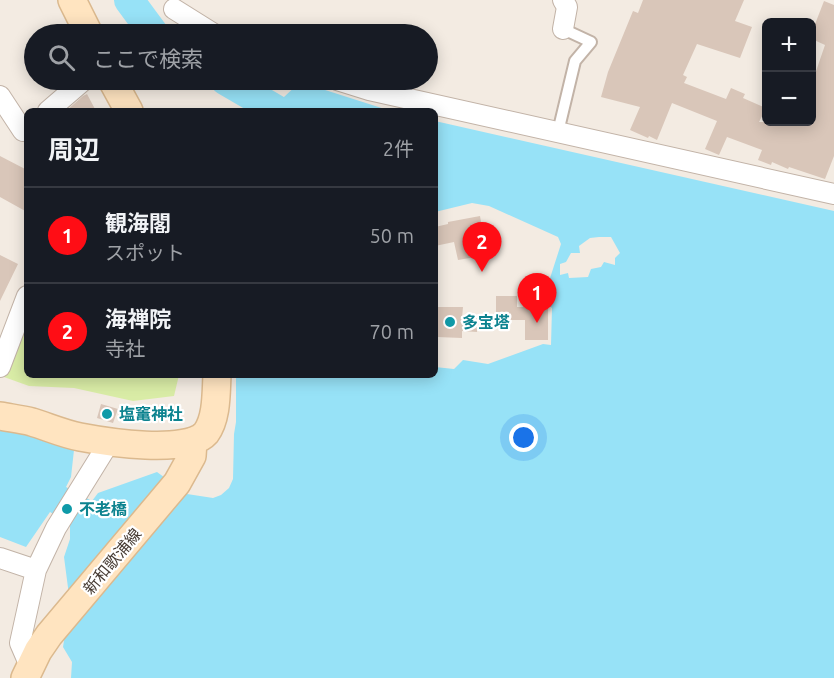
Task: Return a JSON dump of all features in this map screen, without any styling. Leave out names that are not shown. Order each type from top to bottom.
[{"type":"main road","points":[[72,0],[84,24]]},
{"type":"main road","points":[[117,90],[127,108]]},
{"type":"main road","name":"新和歌浦線","points":[[27,672],[49,635],[177,483],[192,456],[193,441],[201,438],[211,425],[217,378]]},
{"type":"main road","points":[[0,416],[79,437],[151,446],[193,441]]},
{"type":"street","points":[[563,0],[567,7],[564,29]]},
{"type":"street","points":[[175,5],[201,24]]},
{"type":"street","points":[[51,108],[72,90]]},
{"type":"street","points":[[369,90],[834,194]]},
{"type":"street","points":[[0,96],[14,125]]},
{"type":"street","points":[[0,367],[24,304]]},
{"type":"street","points":[[27,672],[20,643],[36,570],[56,528],[110,441]]},
{"type":"street","points":[[0,558],[36,570]]},
{"type":"lane","points":[[558,132],[575,61],[591,42],[564,29]]},
{"type":"green space","points":[[24,325],[24,378],[178,378],[174,396],[133,401],[74,388],[29,386],[4,377],[4,353]]},
{"type":"water","points":[[291,90],[325,90],[382,108],[272,108]]},
{"type":"water","points":[[438,122],[834,211],[834,678],[71,678],[72,662],[63,647],[70,603],[64,557],[70,539],[70,524],[50,512],[26,547],[0,537],[0,429],[74,450],[71,477],[66,487],[92,501],[98,493],[157,472],[187,494],[213,498],[229,488],[233,479],[236,378],[438,378],[438,367],[454,369],[463,360],[488,364],[543,344],[551,345],[552,308],[543,300],[561,244],[558,237],[489,206],[472,203],[438,211]],"holes":[[[611,237],[620,253],[615,258],[615,265],[604,262],[601,267],[591,269],[588,277],[569,278],[568,273],[560,275],[560,264],[566,262],[571,253],[580,253],[579,246],[590,238]]]},
{"type":"building","points":[[643,0],[744,0],[735,21],[752,27],[740,58],[697,44],[683,75],[687,77],[684,83],[726,99],[731,88],[745,94],[743,98],[762,106],[762,116],[759,122],[762,122],[762,126],[816,126],[816,71],[825,45],[816,41],[816,22],[824,1],[834,5],[834,156],[825,179],[772,162],[771,165],[758,160],[762,150],[727,137],[719,155],[705,149],[717,121],[672,103],[657,140],[630,130],[640,107],[601,97],[608,72],[633,11],[638,13]]},
{"type":"building","points":[[87,94],[94,108],[69,108]]},
{"type":"building","points":[[0,156],[24,168],[24,210],[0,197]]},
{"type":"building","points":[[480,216],[487,255],[458,260],[454,242],[438,245],[438,226],[448,224],[448,222]]},
{"type":"building","points":[[0,255],[18,264],[0,301]]},
{"type":"building","points":[[496,296],[517,296],[517,307],[548,307],[548,340],[525,340],[525,320],[496,320]]},
{"type":"building","name":"多宝塔","points":[[438,307],[463,307],[462,318],[478,318],[477,332],[462,331],[462,338],[438,337]]},
{"type":"building","name":"塩竃神社","points":[[101,404],[118,409],[113,423],[97,418]]},
{"type":"waterway","points":[[129,0],[147,24]]},
{"type":"waterway","points":[[242,90],[273,108]]},
{"type":"place","name":"海禅院","points":[[482,272]]},
{"type":"place","name":"多宝塔","points":[[450,322]]},
{"type":"place","name":"観海閣","points":[[537,323]]},
{"type":"place","name":"塩竃神社","points":[[107,414]]},
{"type":"place","name":"不老橋","points":[[67,509]]}]
